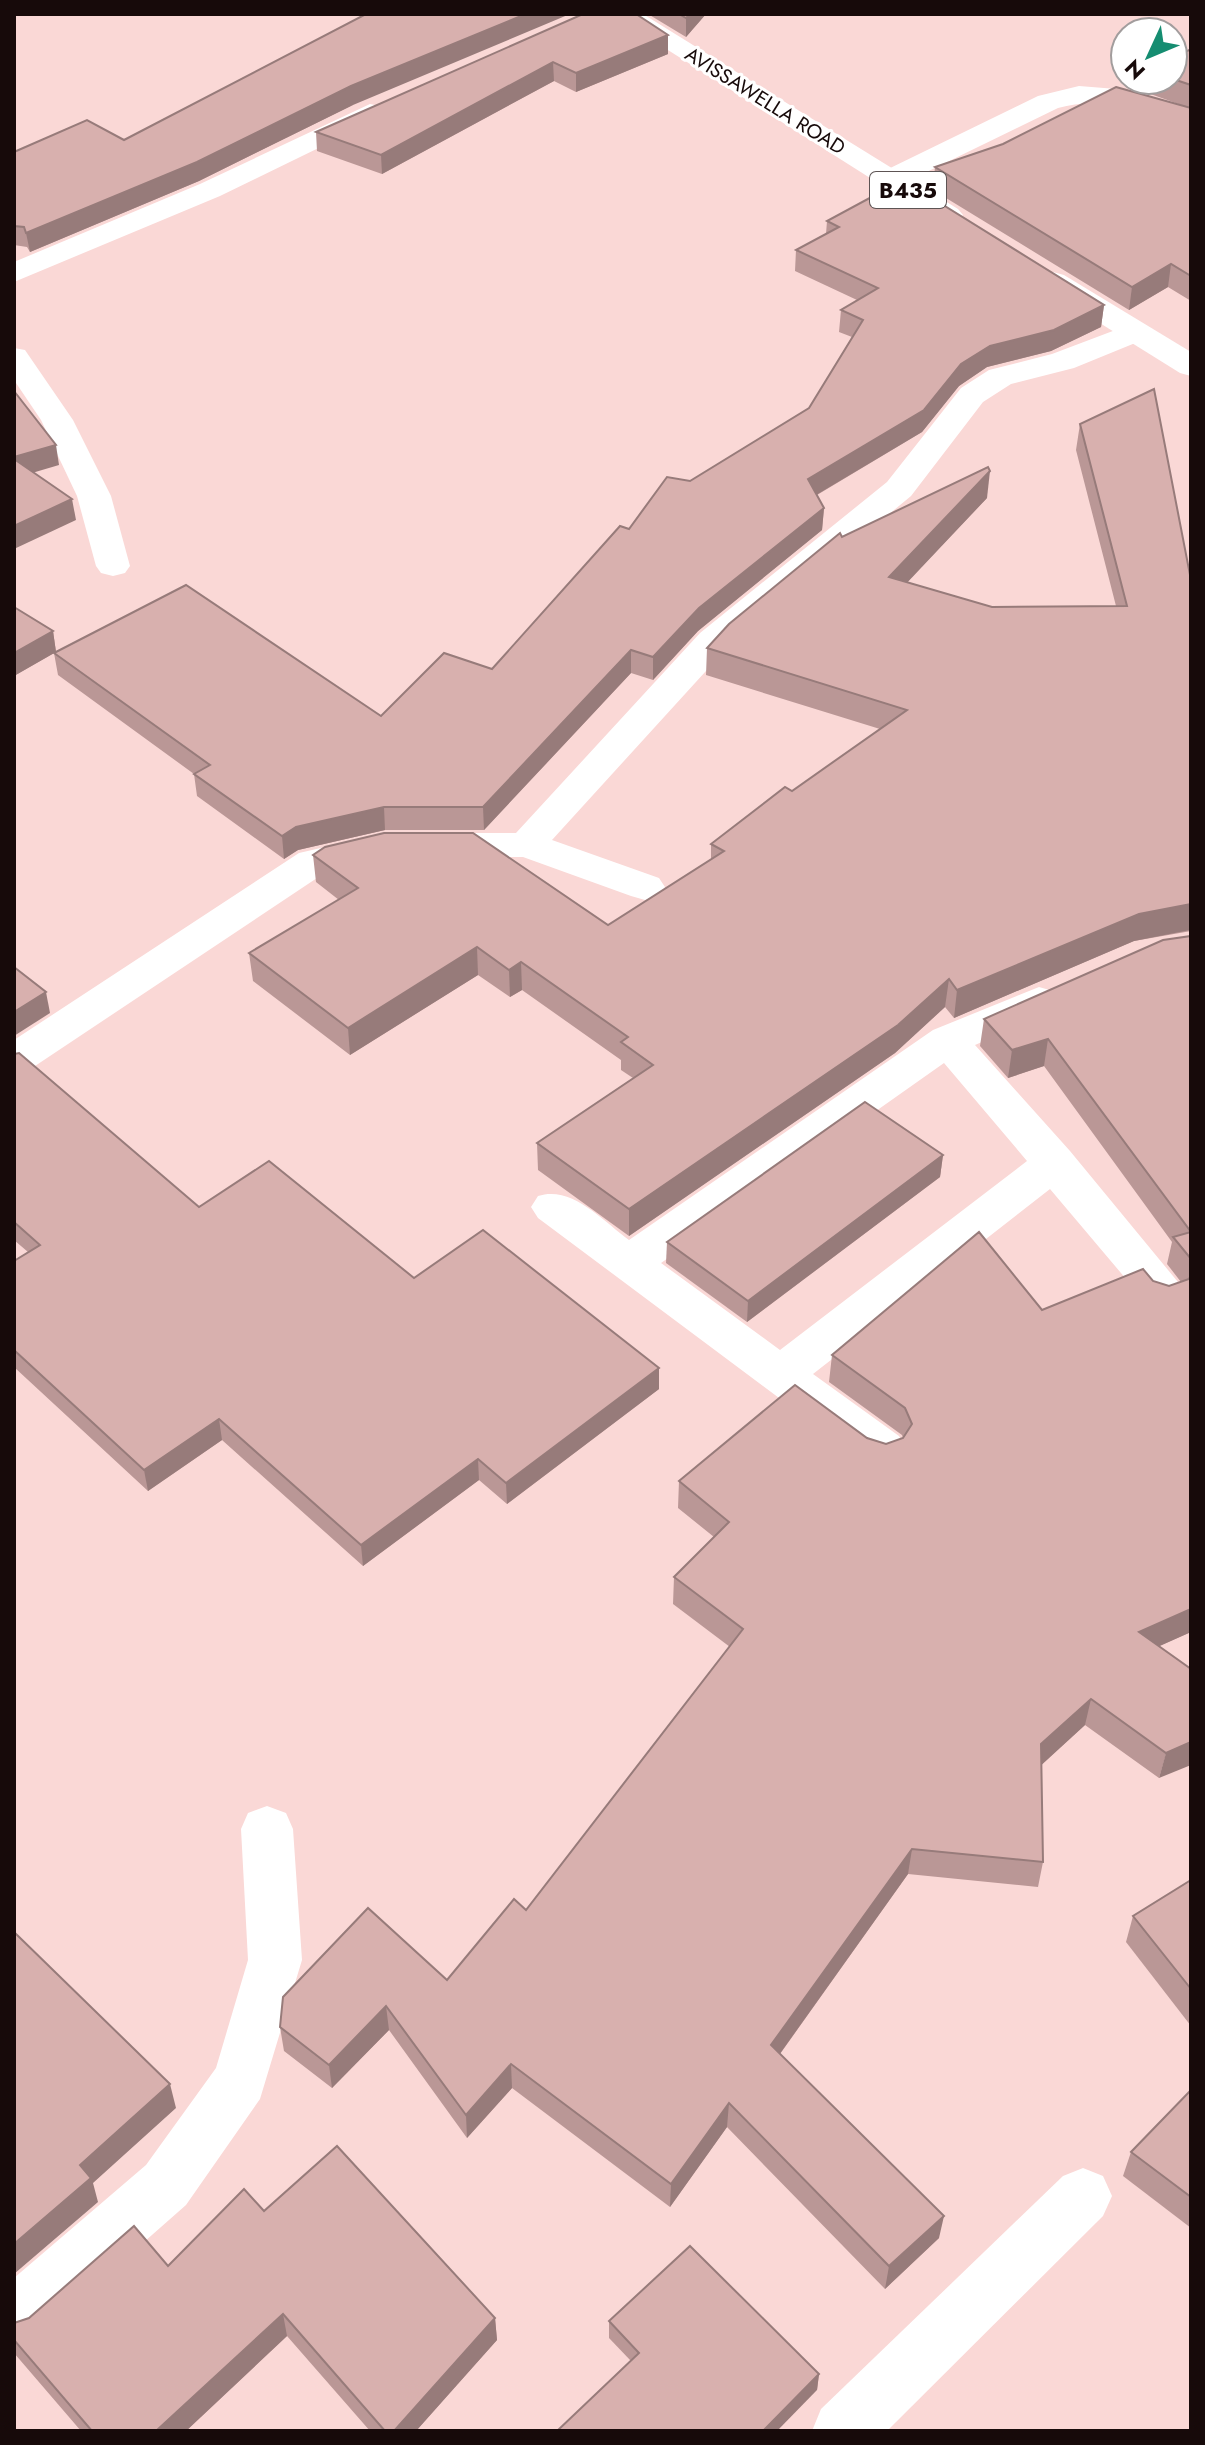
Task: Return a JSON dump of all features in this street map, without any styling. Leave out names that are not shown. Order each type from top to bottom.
[{"type":"street","name":"AVISSAWELLA ROAD","points":[[624,14],[971,230]]},
{"type":"street","points":[[890,179],[1048,102],[1079,94],[1129,98],[1191,121]]},
{"type":"street","points":[[14,273],[210,190],[392,103]]},
{"type":"street","points":[[1026,264],[1191,366]]},
{"type":"street","points":[[526,845],[713,641],[899,489],[972,395],[1000,377],[1063,361],[1134,332]]},
{"type":"street","points":[[14,357],[57,420],[94,496],[113,566]]},
{"type":"street","points":[[14,1060],[313,862],[386,845],[526,845],[645,887]]},
{"type":"street","points":[[630,1262],[948,1040],[1078,984]]},
{"type":"street","points":[[948,1040],[1164,1293]]},
{"type":"street","points":[[782,1373],[1055,1162]]},
{"type":"street","points":[[553,1207],[882,1449]]},
{"type":"street","points":[[14,2317],[166,2185],[240,2080],[275,1960],[267,1829]]},
{"type":"street","points":[[843,2431],[1083,2196]]},
{"type":"building","points":[[366,14],[526,14],[351,86],[197,162],[26,233],[24,227],[14,226],[14,152],[87,120],[124,140]]},
{"type":"building","points":[[583,14],[636,14],[668,35],[576,73],[553,62],[381,155],[316,132]]},
{"type":"building","points":[[1191,49],[1191,85],[1189,84]]},
{"type":"building","points":[[1109,91],[1109,96],[1148,96],[1191,108],[1191,276],[1171,264],[1132,287],[935,167],[1003,144]]},
{"type":"building","points":[[903,180],[1104,305],[1054,330],[990,346],[961,364],[924,410],[808,479],[824,508],[699,608],[653,657],[631,650],[483,807],[384,807],[296,827],[282,836],[194,774],[210,765],[54,653],[186,585],[381,716],[444,653],[492,669],[620,526],[629,529],[667,477],[690,481],[809,408],[863,320],[841,310],[878,288],[796,250],[839,227],[827,221]]},
{"type":"building","points":[[1154,389],[1191,580],[1191,904],[1139,914],[957,990],[949,979],[898,1025],[629,1209],[537,1143],[653,1065],[621,1042],[628,1037],[521,962],[509,970],[477,947],[348,1028],[249,953],[358,888],[313,855],[325,847],[384,833],[473,833],[608,925],[724,851],[711,844],[785,787],[792,791],[907,710],[707,648],[729,624],[840,533],[842,537],[988,467],[990,471],[889,577],[992,607],[1127,606],[1080,424]]},
{"type":"building","points":[[14,391],[56,445],[14,457]]},
{"type":"building","points":[[14,459],[72,499],[14,526]]},
{"type":"building","points":[[14,607],[53,631],[14,653]]},
{"type":"building","points":[[1191,936],[1191,1232],[1048,1039],[1012,1050],[984,1019],[1163,940]]},
{"type":"building","points":[[14,967],[46,992],[14,1012]]},
{"type":"building","points":[[19,1053],[199,1207],[269,1161],[414,1278],[483,1230],[659,1368],[506,1483],[478,1459],[361,1545],[219,1419],[144,1470],[14,1350],[14,1261],[40,1245],[14,1222],[14,1054]]},
{"type":"building","points":[[865,1102],[943,1155],[748,1301],[667,1242]]},
{"type":"building","points":[[979,1232],[1042,1310],[1143,1269],[1153,1281],[1169,1286],[1189,1279],[1191,1275],[1191,1609],[1139,1632],[1191,1669],[1191,1742],[1166,1753],[1091,1699],[1041,1744],[1043,1862],[912,1849],[771,2045],[944,2216],[889,2266],[729,2103],[671,2184],[511,2064],[466,2115],[386,2006],[329,2065],[280,2027],[283,1997],[368,1908],[447,1980],[514,1899],[526,1910],[743,1629],[674,1577],[729,1522],[679,1481],[795,1385],[867,1438],[886,1444],[903,1438],[912,1424],[905,1408],[832,1355]]},
{"type":"building","points":[[1191,1232],[1191,1259],[1173,1237]]},
{"type":"building","points":[[1191,1880],[1191,1989],[1133,1916]]},
{"type":"building","points":[[14,1932],[170,2084],[80,2165],[91,2178],[14,2244]]},
{"type":"building","points":[[1191,2090],[1191,2197],[1131,2152]]},
{"type":"building","points":[[337,2146],[495,2318],[394,2431],[385,2431],[283,2314],[156,2431],[92,2431],[14,2340],[14,2323],[29,2318],[134,2226],[168,2266],[244,2189],[264,2211]]},
{"type":"building","points":[[690,2246],[819,2374],[763,2431],[557,2431],[639,2353],[609,2321]]}]
